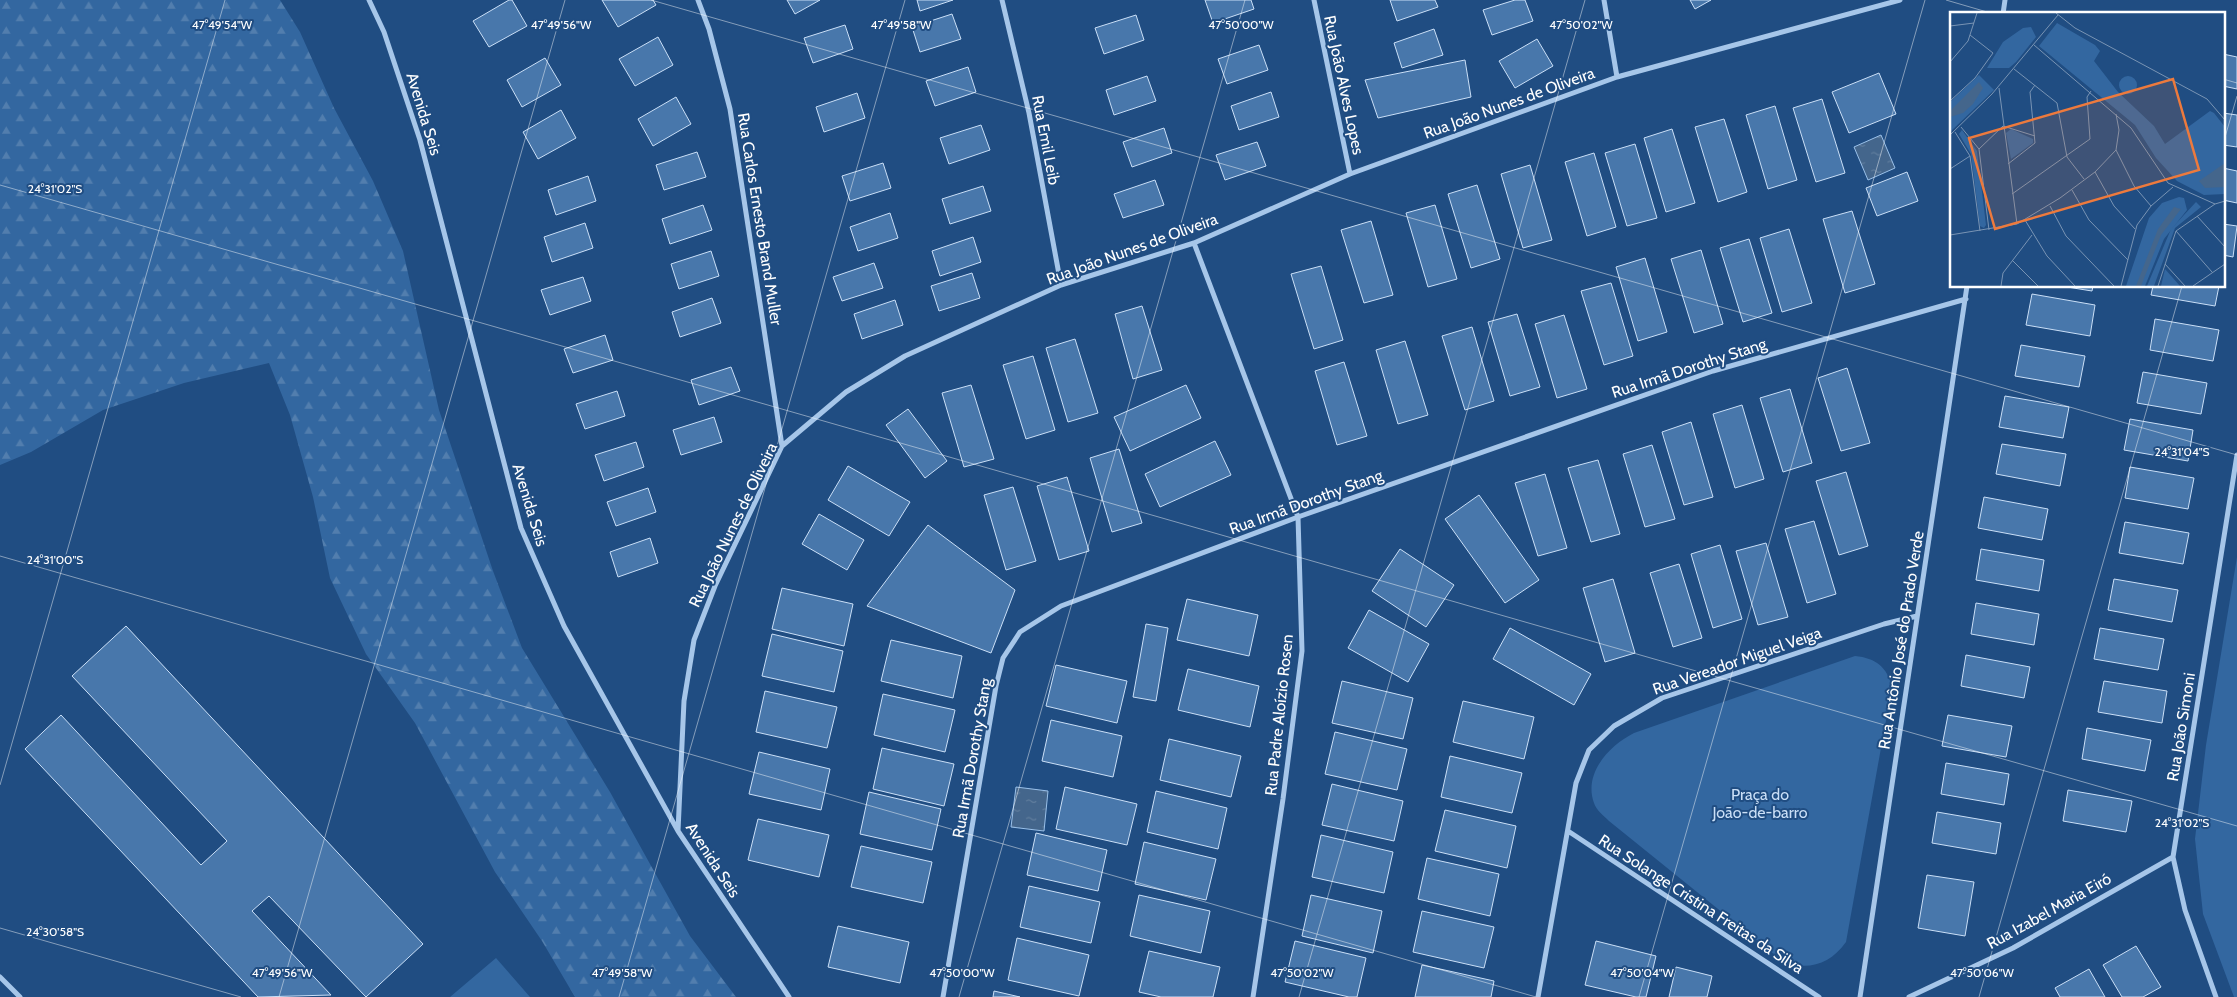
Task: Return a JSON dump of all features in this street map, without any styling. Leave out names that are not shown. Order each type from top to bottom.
[{"type":"street","name":"Avenida Seis","points":[[369,0],[384,32],[420,140],[520,528],[564,626],[678,831],[789,997]]},
{"type":"street","name":"Rua Carlos Ernesto Brand Muller","points":[[698,0],[709,29],[730,109],[782,446]]},
{"type":"street","name":"Rua Emil Leib","points":[[1002,0],[1029,113],[1061,285]]},
{"type":"street","name":"Rua João Alves Lopes","points":[[1314,0],[1350,174]]},
{"type":"street","points":[[1604,0],[1617,77]]},
{"type":"street","name":"Rua João Nunes de Oliveira","points":[[678,831],[684,702],[694,640],[715,586],[782,446],[846,392],[906,356],[1061,285],[1194,243],[1350,174],[1617,77],[1900,0]]},
{"type":"street","name":"Rua Padre Aloízio Rosen","points":[[1194,243],[1298,517],[1302,651],[1283,799],[1253,997]]},
{"type":"street","name":"Rua Antônio José do Prado Verde","points":[[1860,997],[1968,288]]},
{"type":"street","name":"Rua Irmã Dorothy Stang","points":[[943,997],[996,686],[1003,658],[1020,632],[1061,606],[1298,517],[1713,371],[1966,299]]},
{"type":"street","name":"Rua João Simoni","points":[[2216,997],[2185,910],[2173,857],[2237,455]]},
{"type":"street","name":"Rua Vereador Miguel Veiga","points":[[1538,997],[1576,783],[1589,750],[1614,726],[1662,698],[1884,624],[1917,616]]},
{"type":"street","name":"Rua Solange Cristina Freitas da Silva","points":[[1568,832],[1819,997]]},
{"type":"street","name":"Rua Izabel Maria Eiró","points":[[1908,997],[2013,948],[2173,857]]},
{"type":"street","points":[[0,977],[20,997]]},
{"type":"green space","points":[[0,0],[280,0],[300,32],[334,108],[373,181],[403,251],[439,410],[493,571],[522,648],[610,792],[690,936],[736,997],[575,997],[542,941],[495,872],[415,723],[366,654],[330,578],[313,497],[290,415],[269,363],[184,383],[103,410],[31,452],[0,465]]},
{"type":"green space","points":[[2237,557],[2237,997],[2234,997],[2203,914],[2195,839],[2206,745]]},
{"type":"green space","name":"Praça do João-de-barro","points":[[1855,656],[1875,661],[1880,665],[1887,674],[1892,687],[1846,942],[1840,950],[1827,960],[1812,965],[1794,965],[1785,963],[1600,813],[1595,806],[1592,781],[1595,771],[1608,753],[1625,738],[1634,733]]},
{"type":"green space","points":[[496,958],[530,997],[450,997]]},
{"type":"water","points":[[1881,135],[1895,168],[1868,180],[1854,147]]},
{"type":"water","points":[[1016,787],[1048,791],[1044,831],[1011,827]]},
{"type":"building","points":[[512,0],[527,26],[489,47],[473,21]]},
{"type":"building","points":[[602,0],[653,0],[656,5],[618,27]]},
{"type":"building","points":[[787,0],[820,0],[795,14]]},
{"type":"building","points":[[917,0],[953,0],[920,11]]},
{"type":"building","points":[[1205,0],[1251,0],[1254,9],[1213,23]]},
{"type":"building","points":[[1390,0],[1435,0],[1438,7],[1397,21]]},
{"type":"building","points":[[1515,0],[1525,0],[1533,21],[1492,35],[1483,10]]},
{"type":"building","points":[[1690,0],[1711,0],[1695,9]]},
{"type":"building","points":[[952,14],[961,39],[920,52],[912,27]]},
{"type":"building","points":[[1136,15],[1144,40],[1104,54],[1095,28]]},
{"type":"building","points":[[845,25],[853,49],[813,63],[804,38]]},
{"type":"building","points":[[1434,29],[1443,55],[1402,68],[1394,43]]},
{"type":"building","points":[[658,37],[673,65],[635,86],[619,59]]},
{"type":"building","points":[[1537,39],[1553,66],[1515,88],[1499,61]]},
{"type":"building","points":[[1259,45],[1268,70],[1227,84],[1218,59]]},
{"type":"building","points":[[2224,54],[2237,57],[2237,89],[2224,86]]},
{"type":"building","points":[[545,58],[561,85],[522,107],[507,80]]},
{"type":"building","points":[[1465,60],[1471,97],[1378,118],[1365,80]]},
{"type":"building","points":[[968,67],[976,92],[935,106],[926,81]]},
{"type":"building","points":[[1879,73],[1896,114],[1849,133],[1832,92]]},
{"type":"building","points":[[1147,76],[1156,101],[1114,115],[1106,90]]},
{"type":"building","points":[[1271,92],[1279,117],[1239,130],[1231,106]]},
{"type":"building","points":[[857,93],[865,118],[824,132],[816,107]]},
{"type":"building","points":[[676,97],[691,124],[653,146],[638,119]]},
{"type":"building","points":[[1822,99],[1845,173],[1816,182],[1793,108]]},
{"type":"building","points":[[1775,106],[1797,180],[1768,189],[1746,115]]},
{"type":"building","points":[[561,110],[576,138],[538,159],[523,132]]},
{"type":"building","points":[[2224,113],[2237,115],[2237,147],[2224,145]]},
{"type":"building","points":[[1724,119],[1747,192],[1718,202],[1695,127]]},
{"type":"building","points":[[981,125],[990,150],[949,164],[940,138]]},
{"type":"building","points":[[1164,128],[1172,153],[1132,167],[1123,142]]},
{"type":"building","points":[[1672,129],[1695,203],[1666,212],[1644,138]]},
{"type":"building","points":[[1257,142],[1266,166],[1225,180],[1216,155]]},
{"type":"building","points":[[1635,144],[1657,218],[1627,226],[1605,153]]},
{"type":"building","points":[[697,152],[706,177],[664,190],[656,165]]},
{"type":"building","points":[[1594,153],[1616,227],[1587,236],[1565,162]]},
{"type":"building","points":[[883,163],[891,188],[850,201],[842,176]]},
{"type":"building","points":[[1530,165],[1552,240],[1523,248],[1501,174]]},
{"type":"building","points":[[2224,168],[2237,171],[2237,203],[2224,200]]},
{"type":"building","points":[[1907,172],[1918,201],[1877,216],[1866,188]]},
{"type":"building","points":[[588,176],[596,201],[556,215],[548,190]]},
{"type":"building","points":[[1155,180],[1164,205],[1123,218],[1114,194]]},
{"type":"building","points":[[1477,185],[1500,259],[1471,268],[1448,194]]},
{"type":"building","points":[[983,186],[991,211],[950,224],[942,199]]},
{"type":"building","points":[[703,205],[712,230],[670,244],[662,219]]},
{"type":"building","points":[[1435,205],[1457,279],[1428,287],[1406,213]]},
{"type":"building","points":[[1852,211],[1875,284],[1845,293],[1823,219]]},
{"type":"building","points":[[890,213],[898,238],[858,251],[850,227]]},
{"type":"building","points":[[1371,221],[1393,295],[1364,303],[1341,230]]},
{"type":"building","points":[[585,223],[593,248],[552,262],[544,237]]},
{"type":"building","points":[[2224,224],[2237,226],[2233,257],[2224,255]]},
{"type":"building","points":[[1789,229],[1812,303],[1782,312],[1760,238]]},
{"type":"building","points":[[973,237],[981,262],[940,276],[932,251]]},
{"type":"building","points":[[1749,239],[1772,313],[1743,322],[1720,248]]},
{"type":"building","points":[[1701,250],[1723,324],[1694,333],[1671,259]]},
{"type":"building","points":[[711,251],[719,276],[679,289],[671,264]]},
{"type":"building","points":[[1645,258],[1667,332],[1638,341],[1616,267]]},
{"type":"building","points":[[874,263],[883,288],[842,301],[833,277]]},
{"type":"building","points":[[1321,266],[1343,340],[1314,349],[1291,274]]},
{"type":"building","points":[[972,273],[980,298],[939,311],[931,286]]},
{"type":"building","points":[[583,277],[591,301],[550,315],[541,290]]},
{"type":"building","points":[[1611,283],[1633,356],[1604,365],[1581,291]]},
{"type":"building","points":[[2073,288],[2093,288],[2092,291]]},
{"type":"building","points":[[2153,288],[2219,288],[2215,306],[2151,295]]},
{"type":"building","points":[[2032,294],[2095,305],[2090,336],[2026,325]]},
{"type":"building","points":[[712,298],[721,323],[680,337],[672,312]]},
{"type":"building","points":[[895,300],[903,325],[862,339],[854,314]]},
{"type":"building","points":[[1142,306],[1162,370],[1133,379],[1115,314]]},
{"type":"building","points":[[1517,314],[1540,387],[1510,396],[1488,322]]},
{"type":"building","points":[[1564,315],[1587,389],[1557,398],[1535,324]]},
{"type":"building","points":[[2155,319],[2219,330],[2213,361],[2150,350]]},
{"type":"building","points":[[1472,327],[1494,401],[1465,410],[1442,336]]},
{"type":"building","points":[[605,335],[613,360],[573,373],[564,349]]},
{"type":"building","points":[[1075,339],[1098,413],[1068,422],[1046,348]]},
{"type":"building","points":[[1405,341],[1428,415],[1398,424],[1376,350]]},
{"type":"building","points":[[2021,345],[2085,356],[2079,387],[2015,376]]},
{"type":"building","points":[[1033,356],[1055,430],[1026,439],[1003,365]]},
{"type":"building","points":[[1344,362],[1367,436],[1337,445],[1315,371]]},
{"type":"building","points":[[731,367],[740,391],[699,405],[691,380]]},
{"type":"building","points":[[1847,368],[1870,443],[1841,451],[1818,378]]},
{"type":"building","points":[[2143,372],[2207,383],[2201,414],[2137,403]]},
{"type":"building","points":[[971,385],[994,459],[964,467],[942,393]]},
{"type":"building","points":[[1186,385],[1201,418],[1130,451],[1114,417]]},
{"type":"building","points":[[1790,389],[1812,463],[1783,472],[1760,398]]},
{"type":"building","points":[[617,391],[625,416],[585,429],[576,404]]},
{"type":"building","points":[[2005,396],[2069,407],[2063,438],[1999,427]]},
{"type":"building","points":[[1742,405],[1764,479],[1735,488],[1713,414]]},
{"type":"building","points":[[908,409],[947,461],[925,478],[886,425]]},
{"type":"building","points":[[714,417],[722,442],[681,455],[673,430]]},
{"type":"building","points":[[2130,419],[2193,430],[2188,461],[2124,450]]},
{"type":"building","points":[[1691,422],[1713,497],[1684,505],[1662,432]]},
{"type":"building","points":[[1215,441],[1231,475],[1160,507],[1145,474]]},
{"type":"building","points":[[636,442],[644,467],[604,481],[595,455]]},
{"type":"building","points":[[2002,444],[2066,454],[2060,486],[1996,474]]},
{"type":"building","points":[[1652,445],[1675,519],[1645,527],[1623,454]]},
{"type":"building","points":[[1119,449],[1142,523],[1112,532],[1090,458]]},
{"type":"building","points":[[1598,460],[1620,534],[1591,542],[1568,468]]},
{"type":"building","points":[[848,466],[910,502],[889,536],[828,500]]},
{"type":"building","points":[[2130,467],[2194,478],[2188,509],[2125,498]]},
{"type":"building","points":[[1846,472],[1868,546],[1839,555],[1816,481]]},
{"type":"building","points":[[1545,474],[1567,548],[1538,556],[1515,483]]},
{"type":"building","points":[[1067,477],[1089,551],[1059,560],[1037,486]]},
{"type":"building","points":[[1013,487],[1036,561],[1006,570],[984,495]]},
{"type":"building","points":[[648,488],[656,512],[616,526],[607,502]]},
{"type":"building","points":[[1479,495],[1539,580],[1505,603],[1445,519]]},
{"type":"building","points":[[1984,497],[2048,509],[2042,540],[1978,528]]},
{"type":"building","points":[[819,514],[864,540],[847,570],[802,544]]},
{"type":"building","points":[[1814,521],[1836,594],[1807,603],[1785,529]]},
{"type":"building","points":[[2125,522],[2189,533],[2183,564],[2119,553]]},
{"type":"building","points":[[928,525],[1015,590],[991,653],[867,606]]},
{"type":"building","points":[[650,538],[658,563],[618,577],[610,552]]},
{"type":"building","points":[[1766,543],[1788,617],[1758,625],[1736,551]]},
{"type":"building","points":[[1720,545],[1742,619],[1713,628],[1691,554]]},
{"type":"building","points":[[1400,549],[1454,585],[1426,627],[1372,591]]},
{"type":"building","points":[[1981,549],[2044,560],[2039,591],[1976,580]]},
{"type":"building","points":[[1679,564],[1702,638],[1673,647],[1650,573]]},
{"type":"building","points":[[1613,579],[1635,653],[1605,662],[1583,588]]},
{"type":"building","points":[[2114,579],[2178,590],[2172,622],[2108,610]]},
{"type":"building","points":[[782,588],[853,604],[844,646],[772,629]]},
{"type":"building","points":[[1187,599],[1258,615],[1249,656],[1177,640]]},
{"type":"building","points":[[1976,603],[2039,614],[2034,645],[1971,634]]},
{"type":"building","points":[[1369,610],[1429,644],[1408,682],[1348,648]]},
{"type":"building","points":[[1146,624],[1168,628],[1156,701],[1133,697]]},
{"type":"building","points":[[126,626],[423,944],[366,997],[269,896],[252,911],[331,995],[258,997],[25,749],[61,715],[201,865],[227,841],[72,676]]},
{"type":"building","points":[[1510,628],[1591,674],[1574,705],[1493,659]]},
{"type":"building","points":[[2100,628],[2164,639],[2158,670],[2094,659]]},
{"type":"building","points":[[772,634],[843,651],[834,692],[762,676]]},
{"type":"building","points":[[891,640],[962,656],[953,698],[881,681]]},
{"type":"building","points":[[1966,655],[2030,667],[2024,698],[1961,686]]},
{"type":"building","points":[[1056,665],[1127,681],[1117,723],[1046,706]]},
{"type":"building","points":[[1188,669],[1259,686],[1250,727],[1178,710]]},
{"type":"building","points":[[1342,681],[1413,698],[1403,739],[1332,723]]},
{"type":"building","points":[[2104,681],[2167,691],[2162,723],[2098,712]]},
{"type":"building","points":[[765,691],[837,707],[827,748],[756,732]]},
{"type":"building","points":[[883,694],[955,710],[945,752],[874,735]]},
{"type":"building","points":[[1463,701],[1534,717],[1524,759],[1453,742]]},
{"type":"building","points":[[1948,715],[2012,726],[2006,757],[1942,746]]},
{"type":"building","points":[[1051,720],[1122,736],[1113,777],[1042,761]]},
{"type":"building","points":[[2087,728],[2151,740],[2145,771],[2082,759]]},
{"type":"building","points":[[1335,732],[1407,749],[1397,790],[1325,774]]},
{"type":"building","points":[[1169,739],[1241,756],[1231,797],[1160,780]]},
{"type":"building","points":[[882,748],[954,764],[944,806],[873,789]]},
{"type":"building","points":[[759,752],[830,769],[821,810],[749,794]]},
{"type":"building","points":[[1450,756],[1522,773],[1512,813],[1441,797]]},
{"type":"building","points":[[1946,763],[2009,774],[2004,805],[1941,794]]},
{"type":"building","points":[[1332,784],[1403,801],[1394,841],[1322,825]]},
{"type":"building","points":[[1065,787],[1137,804],[1127,845],[1056,829]]},
{"type":"building","points":[[2068,790],[2132,801],[2126,832],[2063,821]]},
{"type":"building","points":[[1156,791],[1227,808],[1218,849],[1147,832]]},
{"type":"building","points":[[869,792],[941,809],[932,850],[860,834]]},
{"type":"building","points":[[1445,810],[1516,826],[1507,868],[1435,851]]},
{"type":"building","points":[[1937,812],[2001,823],[1996,854],[1932,843]]},
{"type":"building","points":[[758,819],[829,835],[819,877],[748,860]]},
{"type":"building","points":[[1036,833],[1107,850],[1098,891],[1027,875]]},
{"type":"building","points":[[1321,835],[1393,852],[1384,893],[1312,877]]},
{"type":"building","points":[[1144,842],[1216,859],[1206,900],[1135,884]]},
{"type":"building","points":[[861,846],[932,862],[923,903],[851,887]]},
{"type":"building","points":[[1427,858],[1499,874],[1490,916],[1418,899]]},
{"type":"building","points":[[1927,875],[1974,882],[1965,936],[1918,928]]},
{"type":"building","points":[[1029,886],[1100,902],[1091,943],[1020,927]]},
{"type":"building","points":[[1139,895],[1210,911],[1201,953],[1130,936]]},
{"type":"building","points":[[1311,895],[1382,911],[1373,953],[1302,936]]},
{"type":"building","points":[[1422,911],[1494,927],[1484,968],[1413,952]]},
{"type":"building","points":[[838,926],[909,942],[900,983],[828,967]]},
{"type":"building","points":[[1017,938],[1089,955],[1079,996],[1008,980]]},
{"type":"building","points":[[1295,941],[1366,958],[1357,997],[1349,997],[1285,982]]},
{"type":"building","points":[[1596,941],[1656,956],[1646,997],[1636,997],[1585,985]]},
{"type":"building","points":[[2136,946],[2161,987],[2143,997],[2122,997],[2103,965]]},
{"type":"building","points":[[1149,951],[1220,967],[1213,997],[1161,997],[1139,992]]},
{"type":"building","points":[[1422,965],[1494,981],[1491,997],[1415,997]]},
{"type":"building","points":[[1676,967],[1712,976],[1707,997],[1669,997]]},
{"type":"building","points":[[2089,969],[2105,997],[2060,997],[2055,988]]},
{"type":"building","points":[[994,991],[1020,997],[993,997]]}]
